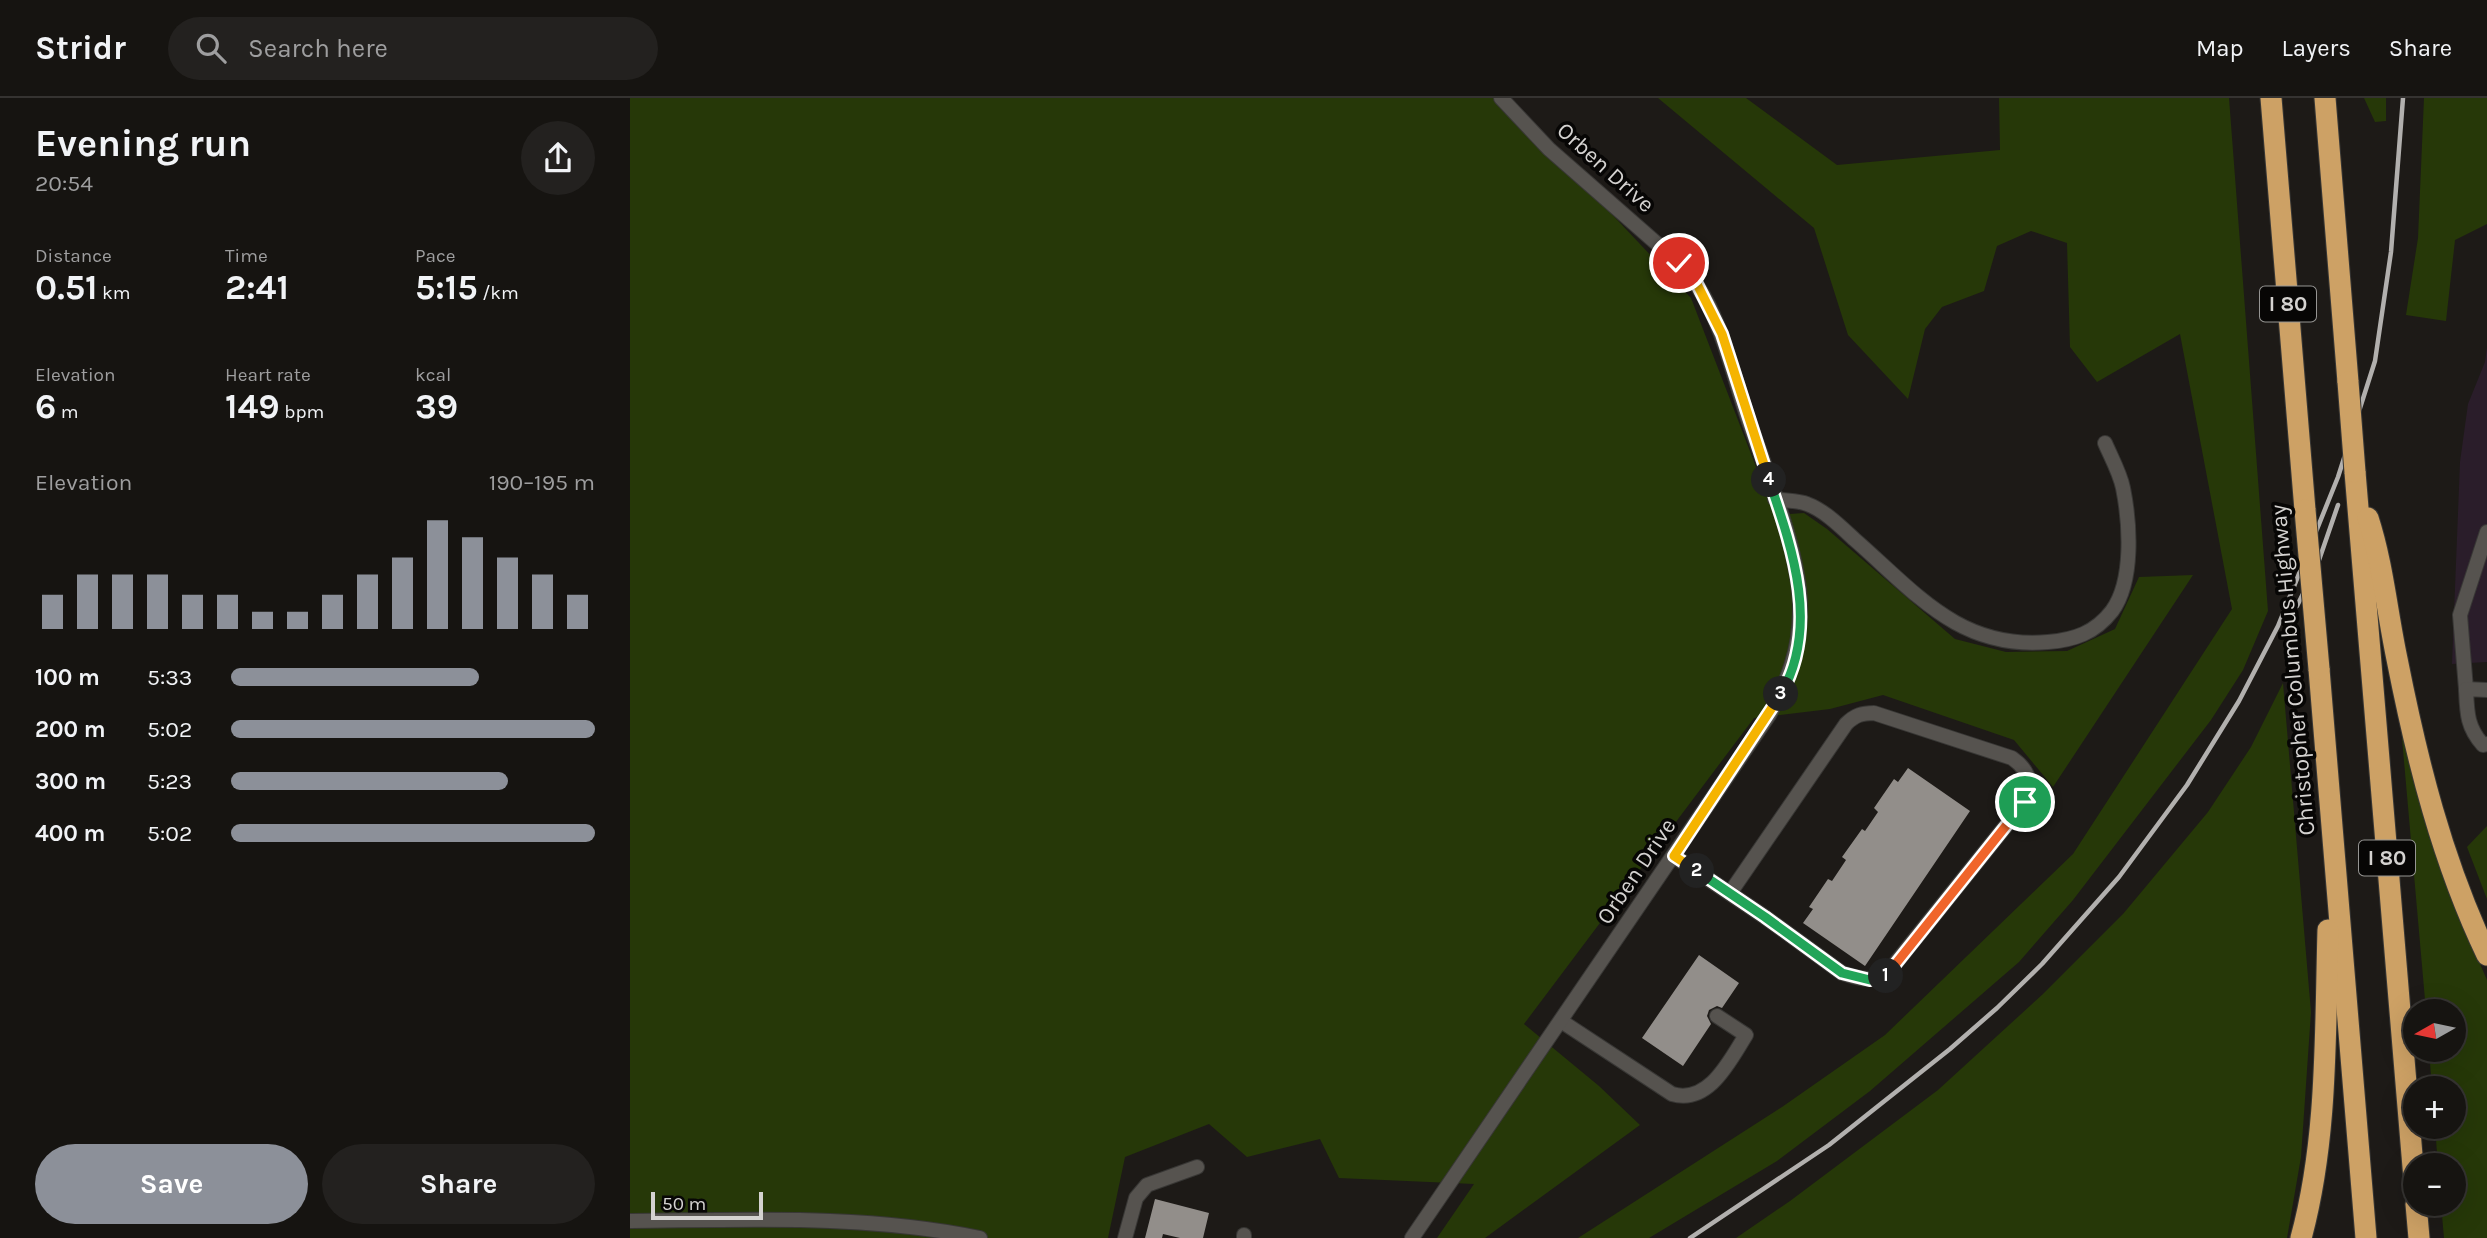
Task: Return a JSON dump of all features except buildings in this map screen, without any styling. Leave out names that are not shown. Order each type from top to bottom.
[{"type":"highway","name":"Christopher Columbus Highway","points":[[2271,98],[2366,1238]]},
{"type":"highway","name":"I 80","points":[[2325,98],[2412,1153]]},
{"type":"highway","points":[[2355,472],[2379,551],[2399,670],[2425,782],[2443,847],[2487,955]]},
{"type":"highway","points":[[2301,1238],[2313,1176],[2325,1055],[2331,827]]},
{"type":"highway","points":[[2417,1216],[2419,1238]]},
{"type":"street","name":"Orben Drive","points":[[1412,1238],[1769,715],[1786,686],[1795,661],[1799,629],[1800,593],[1791,551],[1722,334],[1696,282],[1679,263],[1549,149],[1502,98]]},
{"type":"street","points":[[1775,499],[1807,504],[1837,524],[1936,610],[1956,625],[1977,635],[2003,642],[2029,644],[2074,639],[2104,621],[2115,607],[2125,587],[2129,568],[2123,486],[2105,443]]},
{"type":"street","points":[[2487,533],[2460,615],[2469,722],[2472,733],[2483,745],[2487,744]]},
{"type":"street","points":[[2466,689],[2487,690]]},
{"type":"street","points":[[1674,856],[1842,973],[1856,978],[1878,979],[1886,975],[2025,802],[2029,777],[2012,758],[1874,713],[1854,716],[1730,893]]},
{"type":"street","points":[[1560,1021],[1672,1094],[1686,1096],[1699,1092],[1719,1076],[1746,1035],[1717,1016]]},
{"type":"street","points":[[1125,1238],[1136,1198],[1147,1185],[1197,1167]]},
{"type":"street","points":[[630,1222],[861,1222],[953,1232],[979,1238]]},
{"type":"shaded area","points":[[2487,347],[2487,662],[2452,664],[2460,462],[2468,404],[2485,362]]},
{"type":"green space","points":[[630,98],[1502,98],[1691,298],[1768,498],[1790,514],[1804,513],[1827,529],[1955,639],[2006,652],[2067,651],[2115,629],[2139,577],[2193,575],[2053,787],[2014,740],[1883,695],[1830,709],[1754,718],[1524,1024],[1599,1086],[1640,1125],[1485,1238],[1437,1238],[1474,1184],[1339,1178],[1320,1139],[1247,1157],[1209,1124],[1125,1157],[1108,1238],[630,1238]]},
{"type":"green space","points":[[1658,98],[1746,98],[1837,165],[2000,150],[1999,98],[2229,98],[2268,611],[2243,670],[2211,720],[2073,900],[2019,962],[1870,1091],[1777,1161],[1649,1238],[1578,1238],[1782,1107],[1885,1035],[2073,854],[2232,609],[2180,334],[2097,382],[2070,347],[2067,243],[2031,231],[1997,246],[1984,291],[1942,307],[1925,329],[1908,399],[1848,335],[1814,228]]},
{"type":"green space","points":[[2364,98],[2386,98],[2386,121],[2375,122]]},
{"type":"green space","points":[[2424,98],[2487,98],[2487,224],[2455,240],[2446,321],[2406,315],[2418,238]]},
{"type":"green space","points":[[2283,683],[2311,1012],[2301,1157],[2287,1238],[1736,1238],[1938,1090],[2043,994],[2123,914],[2208,812],[2251,747]]},
{"type":"green space","points":[[2401,727],[2456,909],[2487,980],[2487,1238],[2444,1238],[2442,1216],[2466,1216],[2466,1153],[2437,1153],[2436,1139],[2466,1139],[2466,1076],[2431,1076],[2430,1062],[2466,1062],[2466,999],[2425,999]]},
{"type":"green space","points":[[2487,826],[2487,899],[2467,847]]},
{"type":"railway","points":[[1690,1238],[1829,1145],[1997,1008],[2042,964],[2119,877],[2187,785],[2239,701],[2278,626],[2338,477],[2375,361],[2391,252],[2403,98]]},
{"type":"railway","points":[[2297,606],[2318,563],[2338,505]]},
{"type":"route","points":[[1679,263],[1696,282],[1722,334],[1791,551],[1800,593],[1800,610],[1795,661],[1786,686],[1674,856],[1842,973],[1856,978],[1878,979],[1886,975],[2025,802]]}]
